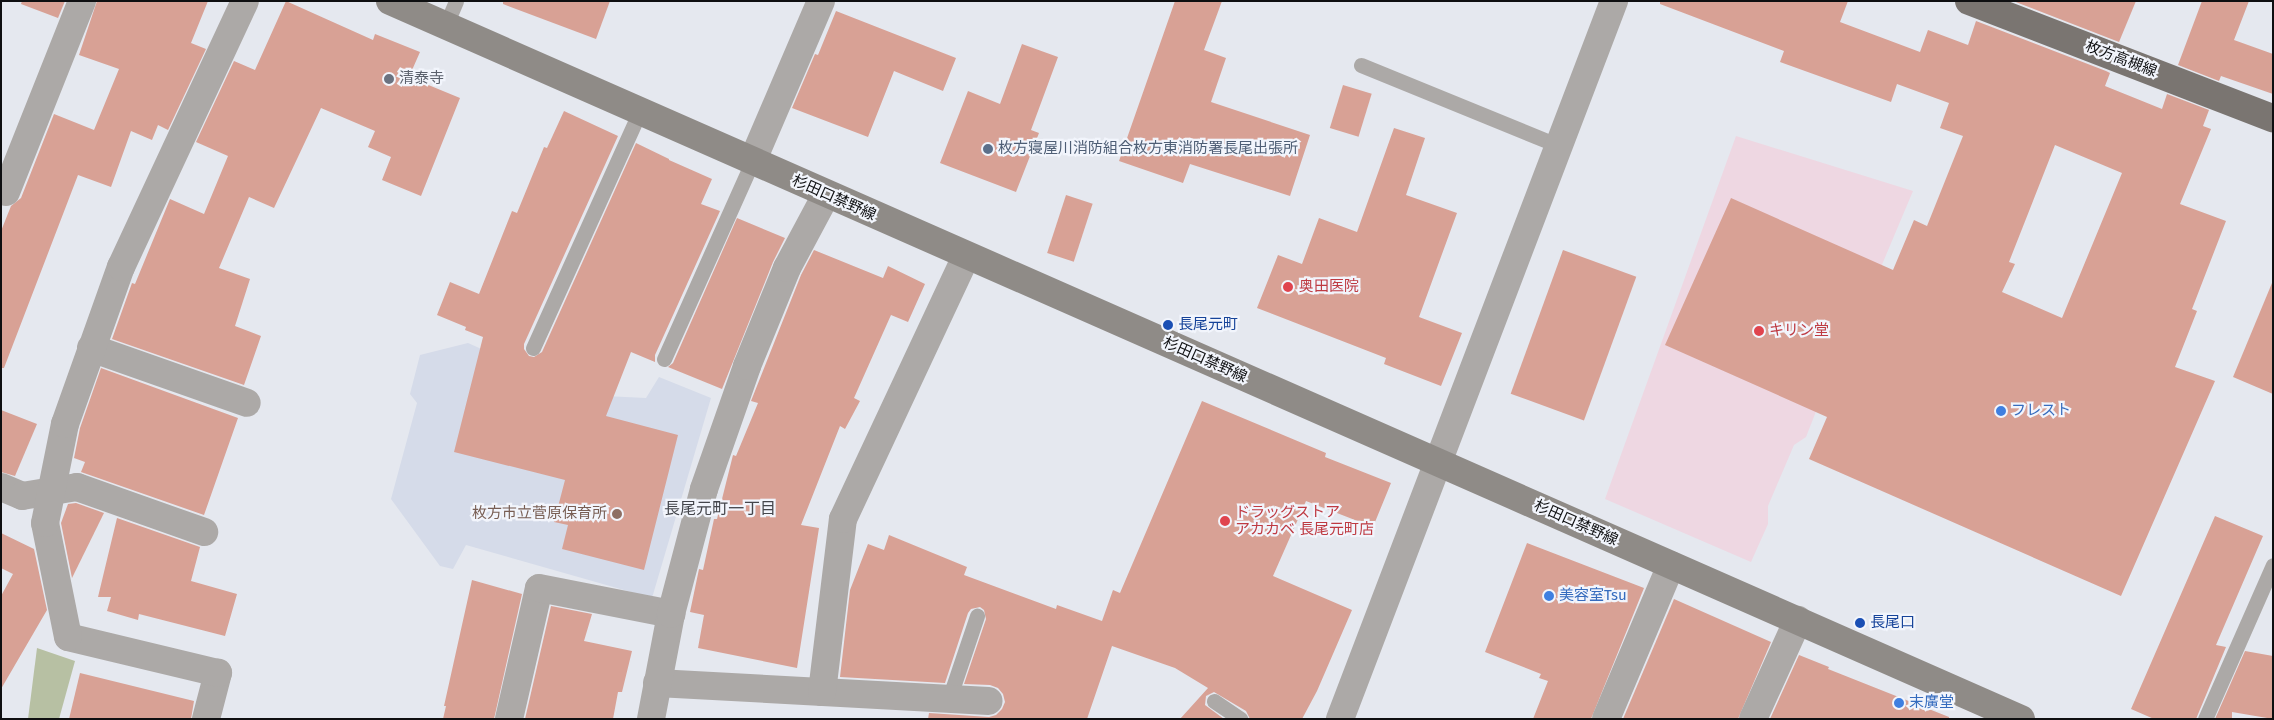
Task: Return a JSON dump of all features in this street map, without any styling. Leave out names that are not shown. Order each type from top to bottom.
[{"type":"main road","name":"杉田口禁野線","points":[[390,1],[639,113],[1672,564],[2020,719]]},
{"type":"main road","name":"枚方高槻線","points":[[1976,3],[2273,118]]},
{"type":"street","points":[[6,192],[82,1]]},
{"type":"street","points":[[206,719],[218,673],[68,637],[46,523],[65,424],[121,267],[245,1]]},
{"type":"street","points":[[752,162],[821,1]]},
{"type":"street","points":[[1340,719],[1614,1]]},
{"type":"street","points":[[650,719],[671,614],[704,489],[747,366],[787,268],[826,194]]},
{"type":"street","points":[[822,692],[843,518],[966,256]]},
{"type":"street","points":[[91,348],[246,402]]},
{"type":"street","points":[[1,486],[22,496],[78,487],[204,532]]},
{"type":"street","points":[[1606,719],[1672,564]]},
{"type":"street","points":[[509,719],[539,588],[671,614]]},
{"type":"street","points":[[1753,719],[1798,620]]},
{"type":"street","points":[[657,683],[989,701]]},
{"type":"lane","points":[[445,27],[456,1]]},
{"type":"lane","points":[[1361,65],[1559,146]]},
{"type":"lane","points":[[533,348],[639,113]]},
{"type":"lane","points":[[664,359],[752,162]]},
{"type":"lane","points":[[2205,719],[2273,565]]},
{"type":"lane","points":[[949,699],[976,616]]},
{"type":"lane","points":[[1214,701],[1241,719]]},
{"type":"shaded area","points":[[1736,136],[1913,191],[1865,305],[1857,307],[1806,437],[1794,445],[1768,506],[1768,524],[1751,562],[1605,499]]},
{"type":"shaded area","points":[[468,343],[584,395],[646,398],[659,377],[711,398],[652,598],[466,545],[453,569],[440,566],[391,499],[417,403],[410,394],[420,355]]},
{"type":"green space","points":[[37,648],[75,661],[59,719],[28,719]]},
{"type":"building","points":[[22,1],[65,1],[58,18],[21,4]]},
{"type":"building","points":[[97,1],[208,1],[191,43],[206,49],[168,130],[158,125],[152,140],[131,131],[111,187],[78,175],[4,368],[1,368],[1,231],[11,206],[21,198],[54,114],[94,130],[119,69],[79,55]]},
{"type":"building","points":[[286,1],[373,40],[375,34],[420,52],[409,77],[460,98],[421,196],[382,180],[391,157],[368,147],[375,131],[321,108],[274,208],[249,197],[219,268],[250,279],[235,326],[261,336],[244,385],[112,339],[132,283],[135,284],[170,199],[204,214],[228,156],[196,142],[234,61],[255,70]]},
{"type":"building","points":[[503,1],[610,1],[596,39],[503,4]]},
{"type":"building","points":[[1175,1],[1222,1],[1204,50],[1226,58],[1211,102],[1310,135],[1290,196],[1190,164],[1183,183],[1119,161]]},
{"type":"building","points":[[1660,1],[1848,1],[1840,22],[1920,52],[1928,30],[1968,45],[1976,21],[2106,71],[2110,73],[2105,86],[2162,109],[2167,94],[2209,110],[2203,126],[2211,129],[2180,204],[2226,221],[2192,309],[2197,311],[2175,367],[2215,381],[2121,596],[1809,459],[1827,417],[1665,345],[1731,198],[1893,270],[1914,220],[1927,226],[1963,136],[1940,128],[1949,103],[1897,84],[1891,102],[1780,62],[1784,51],[1660,4]],"holes":[[[2055,145],[2122,173],[2062,318],[2002,292],[2015,264],[2009,262]]]},
{"type":"building","points":[[2013,1],[2136,1],[2119,42]]},
{"type":"building","points":[[2202,1],[2249,1],[2234,40],[2273,54],[2273,94],[2221,76],[2219,81],[2178,65]]},
{"type":"building","points":[[836,11],[956,58],[943,91],[894,71],[868,137],[792,108],[815,54],[818,55]]},
{"type":"building","points":[[1022,44],[1058,57],[1031,130],[1039,133],[1016,192],[940,163],[968,91],[1000,104]]},
{"type":"building","points":[[1343,85],[1372,94],[1359,137],[1330,128]]},
{"type":"building","points":[[564,111],[618,136],[524,344],[524,349],[529,356],[534,357],[542,352],[636,143],[712,179],[701,204],[720,211],[655,355],[655,362],[631,352],[606,416],[678,435],[644,570],[562,549],[568,525],[554,522],[565,480],[454,452],[483,337],[465,330],[466,327],[437,315],[450,282],[479,294],[512,211],[517,213],[544,147],[547,148]]},
{"type":"building","points":[[1394,128],[1425,138],[1406,195],[1457,213],[1419,317],[1462,333],[1441,386],[1384,364],[1386,358],[1257,308],[1278,255],[1302,264],[1319,218],[1357,232]]},
{"type":"building","points":[[1066,195],[1093,204],[1074,262],[1047,253]]},
{"type":"building","points":[[737,218],[785,238],[773,262],[722,389],[668,367],[673,363]]},
{"type":"building","points":[[814,250],[883,278],[888,266],[925,284],[908,322],[891,315],[854,398],[860,401],[845,429],[840,426],[801,525],[819,528],[797,668],[698,648],[704,615],[690,612],[699,569],[703,570],[714,519],[717,519],[733,455],[736,456],[758,403],[751,401],[801,275]]},
{"type":"building","points":[[1563,250],[1636,277],[1584,420],[1511,394]]},
{"type":"building","points":[[2273,283],[2273,394],[2233,377]]},
{"type":"building","points":[[101,368],[238,418],[204,515],[81,472],[85,462],[74,458],[80,428]]},
{"type":"building","points":[[1202,401],[1326,453],[1325,457],[1391,483],[1373,527],[1306,501],[1273,576],[1352,610],[1317,691],[1302,719],[1250,719],[1246,711],[1214,692],[1206,696],[1205,705],[1224,719],[1180,719],[1208,688],[1175,668],[1112,646],[1087,719],[928,719],[929,713],[989,717],[996,715],[1002,709],[1005,702],[1003,694],[998,688],[990,685],[964,684],[986,619],[984,610],[980,607],[971,609],[968,613],[945,683],[840,677],[850,590],[868,544],[884,550],[889,535],[967,567],[964,575],[1056,609],[1057,605],[1102,621],[1113,590],[1120,593]]},
{"type":"building","points":[[1,410],[37,424],[15,476],[1,472]]},
{"type":"building","points":[[76,503],[104,513],[72,578],[61,523],[68,504]]},
{"type":"building","points":[[2215,516],[2263,536],[2216,645],[2226,647],[2196,719],[2154,719],[2131,709]]},
{"type":"building","points":[[117,518],[200,547],[191,581],[237,594],[225,636],[139,614],[138,620],[107,611],[111,597],[98,597]]},
{"type":"building","points":[[1,533],[34,549],[47,610],[1,689],[1,596],[13,574],[1,568]]},
{"type":"building","points":[[1527,543],[1644,588],[1591,719],[1533,719],[1548,681],[1539,678],[1541,674],[1485,652]]},
{"type":"building","points":[[472,580],[522,594],[494,719],[443,719],[446,706],[444,706]]},
{"type":"building","points":[[1674,599],[1771,642],[1738,719],[1623,719]]},
{"type":"building","points":[[551,606],[592,614],[584,641],[632,651],[622,692],[618,692],[613,719],[525,719]]},
{"type":"building","points":[[2245,651],[2273,656],[2273,719],[2232,712],[2232,719],[2215,719]]},
{"type":"building","points":[[1799,655],[1829,667],[1828,669],[1949,717],[1949,719],[1770,719]]},
{"type":"building","points":[[80,673],[194,701],[191,719],[69,719]]},
{"type":"place","name":"清泰寺","points":[[389,79]]},
{"type":"place","name":"枚方寝屋川消防組合枚方東消防署長尾出張所","points":[[988,149]]},
{"type":"place","name":"奥田医院","points":[[1288,287]]},
{"type":"place","name":"長尾元町","points":[[1168,325]]},
{"type":"place","name":"キリン堂","points":[[1759,331]]},
{"type":"place","name":"フレスト","points":[[2001,411]]},
{"type":"place","name":"枚方市立菅原保育所","points":[[617,514]]},
{"type":"place","name":"ドラッグストア アカカベ 長尾元町店","points":[[1225,521]]},
{"type":"place","name":"美容室Tsu","points":[[1549,596]]},
{"type":"place","name":"長尾口","points":[[1860,623]]},
{"type":"place","name":"末廣堂","points":[[1899,703]]},
{"type":"district","name":"長尾元町一丁目","points":[[720,509]]}]
